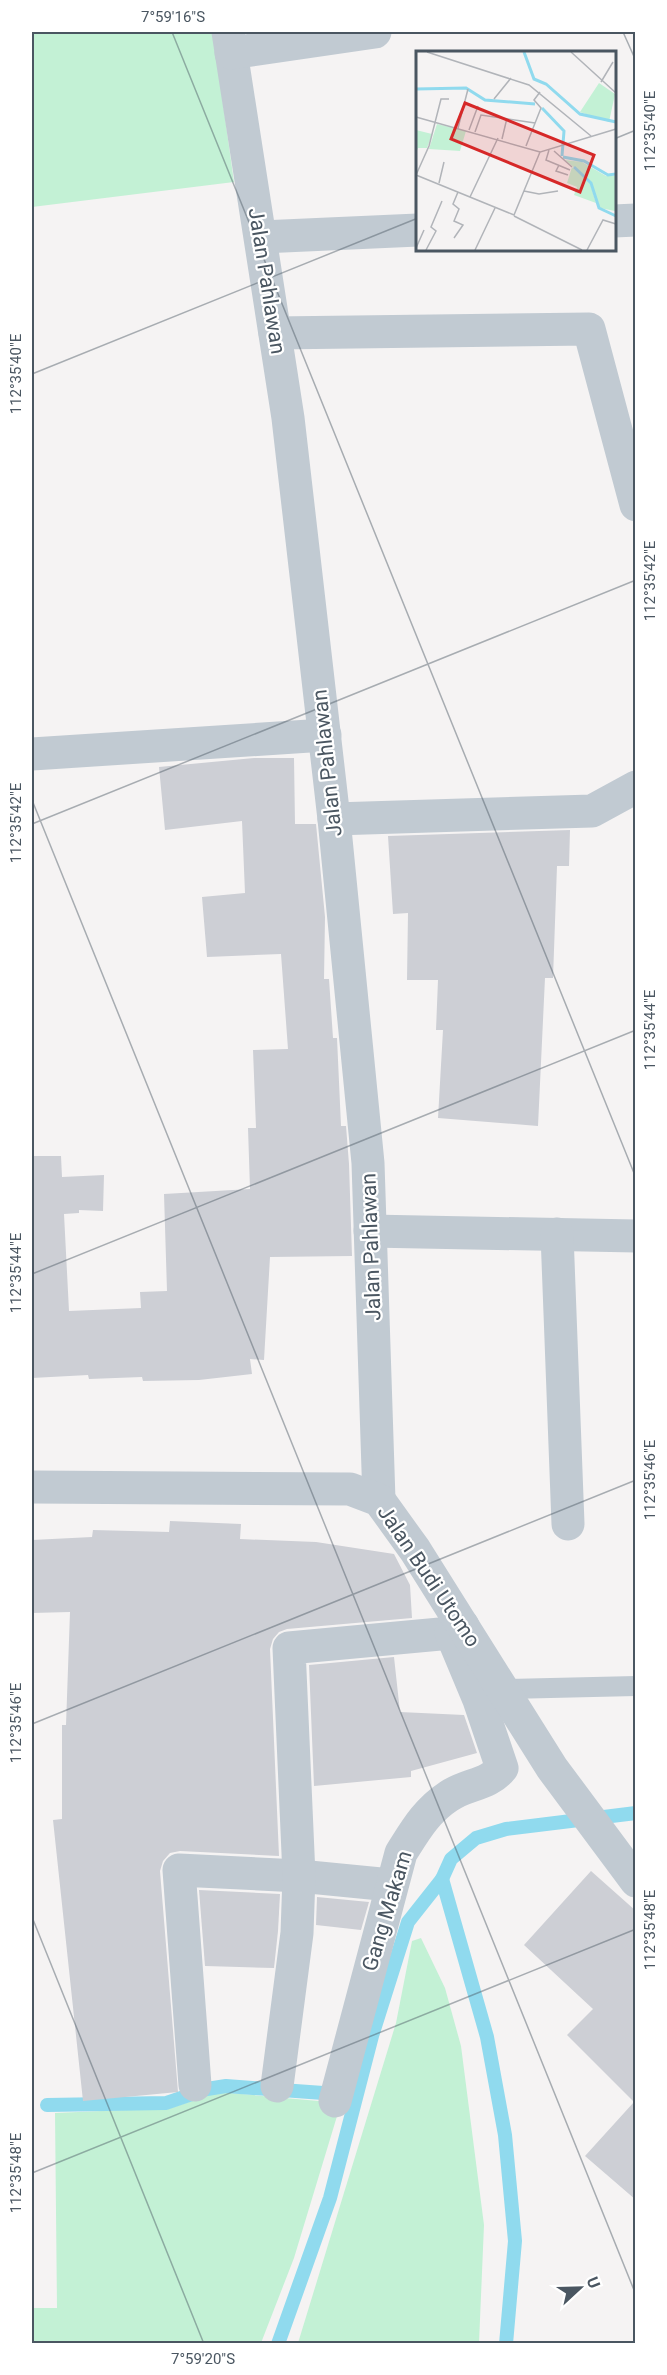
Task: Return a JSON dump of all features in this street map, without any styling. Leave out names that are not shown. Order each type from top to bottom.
[{"type":"street","points":[[230,42],[375,32]]},
{"type":"street","name":"Jalan Pahlawan","points":[[230,42],[288,418],[334,819],[367,1152],[380,1500]]},
{"type":"street","points":[[616,221],[636,220]]},
{"type":"street","points":[[261,237],[416,230]]},
{"type":"street","points":[[275,333],[589,329],[636,505]]},
{"type":"street","points":[[32,754],[325,735]]},
{"type":"street","points":[[334,819],[592,811],[636,788]]},
{"type":"street","points":[[370,1231],[636,1236]]},
{"type":"street","points":[[557,1234],[568,1524]]},
{"type":"street","name":"Jalan Budi Utomo","points":[[32,1487],[350,1489],[380,1500],[415,1550],[457,1630],[503,1689],[552,1768],[627,1871]]},
{"type":"street","points":[[277,2086],[297,1934],[298,1876],[289,1648],[457,1630]]},
{"type":"street","name":"Gang Makam","points":[[337,2095],[401,1853],[422,1818],[450,1795],[496,1776],[502,1768],[457,1630]]},
{"type":"street","points":[[195,2085],[179,1870],[298,1876],[391,1885]]},
{"type":"lane","points":[[503,1689],[636,1686]]},
{"type":"green space","points":[[32,32],[213,32],[234,182],[32,207]]},
{"type":"green space","points":[[421,1938],[445,1988],[461,2046],[484,2225],[479,2343],[298,2343],[396,2023],[412,1941]]},
{"type":"green space","points":[[219,2092],[341,2103],[294,2258],[261,2343],[32,2343],[32,2308],[57,2308],[55,2113],[171,2108]]},
{"type":"building","points":[[254,758],[294,758],[295,824],[316,824],[325,917],[324,979],[329,979],[333,1038],[337,1038],[341,1126],[346,1126],[352,1256],[270,1257],[264,1360],[250,1359],[252,1374],[199,1380],[143,1381],[142,1377],[89,1379],[88,1375],[32,1378],[32,1156],[61,1156],[62,1177],[104,1175],[103,1211],[79,1210],[79,1213],[64,1214],[69,1311],[141,1308],[140,1292],[167,1291],[164,1194],[250,1189],[248,1128],[256,1128],[253,1050],[288,1049],[281,954],[207,957],[202,897],[245,893],[242,821],[165,830],[159,767]]},
{"type":"building","points":[[570,830],[569,866],[557,866],[553,978],[545,978],[538,1126],[438,1118],[443,1030],[436,1030],[438,980],[407,980],[408,913],[393,914],[388,836]]},
{"type":"building","points":[[170,1521],[241,1524],[240,1539],[316,1542],[394,1554],[410,1585],[412,1618],[287,1629],[279,1632],[273,1639],[270,1649],[279,1856],[180,1851],[170,1853],[163,1861],[160,1871],[178,2092],[83,2101],[53,1820],[62,1819],[62,1725],[66,1725],[70,1612],[32,1613],[32,1540],[92,1537],[93,1530],[169,1532]]},
{"type":"building","points":[[394,1657],[400,1712],[464,1715],[477,1753],[411,1771],[411,1777],[314,1786],[309,1665]]},
{"type":"building","points":[[591,1871],[636,1911],[636,2200],[585,2156],[634,2102],[567,2035],[593,2009],[524,1945]]},
{"type":"building","points":[[199,1890],[280,1894],[274,1968],[205,1966]]},
{"type":"building","points":[[317,1897],[369,1902],[361,1930],[316,1925]]},
{"type":"waterway","points":[[278,2344],[330,2198],[372,2036],[408,1922],[442,1879],[451,1859],[476,1838],[506,1829],[636,1813]]},
{"type":"waterway","points":[[442,1879],[487,2037],[505,2135],[515,2241],[506,2344]]},
{"type":"waterway","points":[[47,2105],[166,2103],[207,2089],[226,2086],[337,2094]]}]
